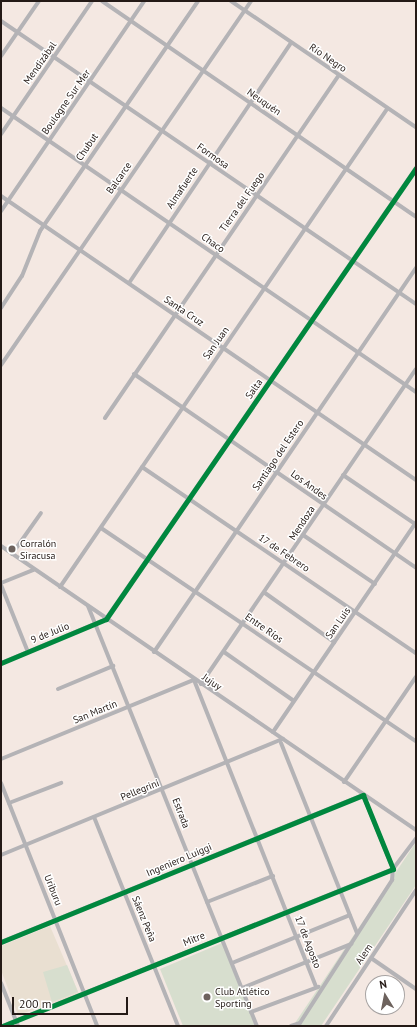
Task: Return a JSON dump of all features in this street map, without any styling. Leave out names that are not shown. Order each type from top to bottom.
[{"type":"street","points":[[1,56],[39,1]]},
{"type":"street","name":"Mendizábal","points":[[1,134],[92,1]]},
{"type":"street","name":"Neuquén","points":[[102,1],[416,217]]},
{"type":"street","name":"Boulogne Sur Mer","points":[[1,211],[144,1]]},
{"type":"street","name":"Chubut","points":[[1,308],[3,302],[22,276],[44,225],[198,1]]},
{"type":"street","name":"Río Negro","points":[[231,1],[387,109],[416,127]]},
{"type":"street","name":"Balcarce","points":[[1,365],[121,189],[164,130],[251,1]]},
{"type":"street","name":"Formosa","points":[[1,21],[91,80],[257,196],[416,304]]},
{"type":"street","name":"Almafuerte","points":[[129,283],[168,222],[291,43]]},
{"type":"street","name":"Tierra del Fuego","points":[[105,418],[339,75]]},
{"type":"street","name":"Chaco","points":[[1,108],[416,392]]},
{"type":"street","name":"San Juan","points":[[60,587],[142,467],[181,406],[387,109]]},
{"type":"street","name":"Salta","points":[[106,619],[416,168]]},
{"type":"street","name":"Santa Cruz","points":[[1,196],[416,480]]},
{"type":"street","name":"Santiago del Estero","points":[[154,652],[195,590],[237,532],[276,471],[416,268]]},
{"type":"street","name":"Mendoza","points":[[201,684],[265,593],[322,505],[416,369]]},
{"type":"street","name":"Los Andes","points":[[134,374],[276,471],[322,505],[416,568]]},
{"type":"street","name":"17 de Febrero","points":[[142,467],[416,653]]},
{"type":"street","points":[[343,475],[415,523]]},
{"type":"street","points":[[12,554],[41,513]]},
{"type":"street","name":"San Luis","points":[[273,732],[415,523]]},
{"type":"street","name":"Entre Ríos","points":[[101,528],[149,558],[385,722],[416,741]]},
{"type":"street","points":[[303,534],[375,584]]},
{"type":"street","name":"Jujuy","points":[[1,546],[194,680],[273,732],[282,741],[416,830]]},
{"type":"street","points":[[28,652],[1,584],[34,570]]},
{"type":"street","points":[[265,593],[334,642]]},
{"type":"street","name":"Estrada","points":[[88,606],[130,707],[257,1026]]},
{"type":"street","name":"9 de Julio","points":[[1,663],[106,619]]},
{"type":"street","points":[[224,652],[294,701]]},
{"type":"street","points":[[58,689],[113,666]]},
{"type":"street","points":[[344,782],[416,677]]},
{"type":"street","name":"San Martín","points":[[1,759],[194,680]]},
{"type":"street","name":"17 de Agosto","points":[[194,680],[258,837],[316,986]]},
{"type":"street","points":[[282,741],[357,933]]},
{"type":"street","name":"Pellegrini","points":[[1,855],[282,741]]},
{"type":"street","name":"Uriburu","points":[[1,783],[97,1026]]},
{"type":"street","points":[[9,803],[61,783]]},
{"type":"street","points":[[291,1026],[299,1024],[392,880],[393,869],[363,795]]},
{"type":"street","name":"Ingeniero Luiggi","points":[[1,942],[363,795]]},
{"type":"street","name":"Sáenz Peña","points":[[94,817],[178,1026]]},
{"type":"street","points":[[393,869],[416,839]]},
{"type":"street","name":"Mitre","points":[[2,1026],[393,869]]},
{"type":"street","points":[[207,902],[273,876]]},
{"type":"street","name":"Alem","points":[[327,1024],[414,896],[416,890]]},
{"type":"street","points":[[232,963],[350,915]]},
{"type":"street","points":[[242,988],[352,944]]},
{"type":"street","points":[[371,958],[416,989]]},
{"type":"street","points":[[1,983],[18,1026]]},
{"type":"street","points":[[251,1012],[316,986],[321,988]]},
{"type":"street","points":[[327,1024],[333,1026]]},
{"type":"shaded area","points":[[50,926],[79,994],[18,1015],[1,970],[1,946]]},
{"type":"green space","points":[[416,842],[416,885],[321,1026],[293,1026]]},
{"type":"green space","name":"Club Atlético Sporting","points":[[222,943],[255,1026],[183,1026],[160,969]]},
{"type":"green space","points":[[67,965],[78,992],[52,1002],[43,972]]},
{"type":"cycle path","points":[[1,663],[106,619],[416,168]]},
{"type":"cycle path","points":[[1,942],[363,795],[393,869],[2,1026]]},
{"type":"place","name":"Corralón Siracusa","points":[[12,549]]},
{"type":"place","name":"Club Atlético Sporting","points":[[207,997]]}]
